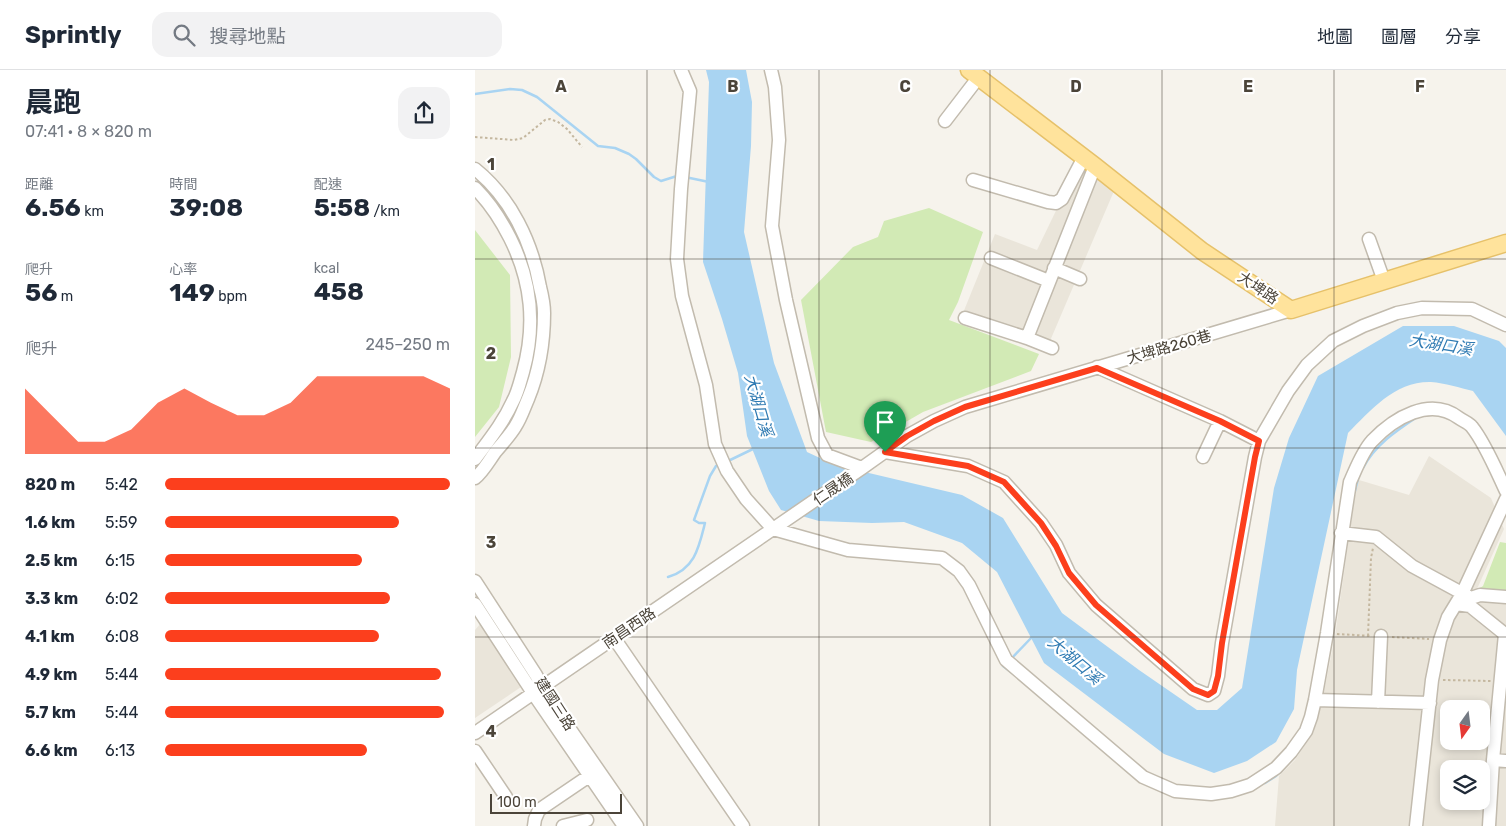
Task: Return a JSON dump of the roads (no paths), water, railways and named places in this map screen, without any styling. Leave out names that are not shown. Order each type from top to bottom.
[{"type":"main road","name":"大埤路","points":[[973,74],[1090,162],[1202,251],[1291,310],[1506,244]]},
{"type":"street","points":[[681,70],[690,91],[677,258],[682,296],[706,385],[715,444],[727,471],[746,499],[778,526],[848,550],[942,558],[959,571],[969,585],[1006,660],[1143,777],[1175,791],[1211,794],[1231,791],[1250,785],[1277,768],[1291,752],[1305,731],[1315,700],[1350,482],[1370,442],[1393,423],[1417,410],[1439,409],[1454,414],[1471,426],[1489,456],[1506,492]]},
{"type":"street","points":[[771,70],[775,87],[779,140],[772,226],[786,300],[818,438],[827,455],[862,468]]},
{"type":"street","points":[[945,122],[973,74]]},
{"type":"street","points":[[973,180],[1056,203],[1062,200],[1090,162]]},
{"type":"street","points":[[1027,338],[1054,268],[1090,162]]},
{"type":"street","points":[[475,169],[490,183],[509,206],[527,240],[535,263],[544,311],[543,342],[539,364],[522,413],[515,426],[476,478]]},
{"type":"street","points":[[475,188],[484,197],[502,223],[520,259],[530,299],[531,333],[526,360],[515,399],[497,430],[475,459]]},
{"type":"street","points":[[1369,239],[1384,281]]},
{"type":"street","points":[[991,258],[1049,281]]},
{"type":"street","points":[[1054,268],[1080,279]]},
{"type":"street","points":[[885,452],[968,466],[1004,482],[1041,523],[1056,546],[1069,573],[1096,605],[1193,689],[1208,695],[1214,691],[1218,676],[1259,441],[1288,390],[1307,365],[1333,342],[1363,326],[1421,308],[1472,310],[1506,325]]},
{"type":"street","name":"大埤路260巷","points":[[907,436],[965,407],[1291,310]]},
{"type":"street","points":[[965,318],[1052,348]]},
{"type":"street","points":[[1097,368],[1220,421],[1259,441]]},
{"type":"street","points":[[1203,457],[1220,421]]},
{"type":"street","name":"仁晟橋","points":[[778,526],[907,436]]},
{"type":"street","points":[[1416,826],[1429,703],[1439,640],[1448,617],[1465,600],[1506,500]]},
{"type":"street","name":"南昌西路","points":[[475,733],[778,526]]},
{"type":"street","points":[[1341,533],[1376,537],[1412,566],[1465,600],[1506,635],[1501,681],[1500,761],[1489,826]]},
{"type":"street","name":"建國三路","points":[[475,581],[538,690]]},
{"type":"street","points":[[1465,600],[1480,595],[1506,597]]},
{"type":"street","name":"建國三路","points":[[475,604],[538,690],[549,699],[624,826]]},
{"type":"street","points":[[1378,702],[1381,636]]},
{"type":"street","points":[[615,638],[743,826]]},
{"type":"street","points":[[1315,700],[1429,703]]},
{"type":"street","points":[[475,751],[505,797]]},
{"type":"street","points":[[534,826],[539,810],[594,773]]},
{"type":"street","name":"建國三路","points":[[594,773],[637,826]]},
{"type":"street","points":[[563,826],[587,820]]},
{"type":"water","name":"大湖口溪","points":[[706,70],[746,70],[752,102],[751,146],[744,232],[774,363],[807,452],[835,465],[962,495],[1003,518],[1062,613],[1197,710],[1217,710],[1242,688],[1274,488],[1289,438],[1318,376],[1403,326],[1454,326],[1499,341],[1506,348],[1506,436],[1473,391],[1431,382],[1406,386],[1385,398],[1348,433],[1297,670],[1294,709],[1276,742],[1247,761],[1214,773],[1164,754],[1044,663],[997,572],[962,543],[904,522],[819,521],[781,510],[769,491],[747,436],[738,373],[703,262],[709,82]]},
{"type":"waterway","points":[[475,94],[510,89],[522,90],[537,97],[598,146],[615,148],[629,154],[661,181],[677,176]]},
{"type":"waterway","points":[[685,177],[709,182]]},
{"type":"waterway","points":[[1363,468],[1380,445],[1417,417]]},
{"type":"waterway","points":[[726,462],[755,448]]},
{"type":"waterway","points":[[668,577],[684,569],[698,549],[705,523],[699,523],[694,520],[710,476],[716,466],[719,465]]},
{"type":"waterway","points":[[1355,491],[1358,479]]},
{"type":"waterway","points":[[1011,659],[1033,636]]},
{"type":"waterway","points":[[1005,665],[1003,666],[1015,675]]},
{"type":"waterway","points":[[1265,783],[1276,776],[1294,757]]}]
